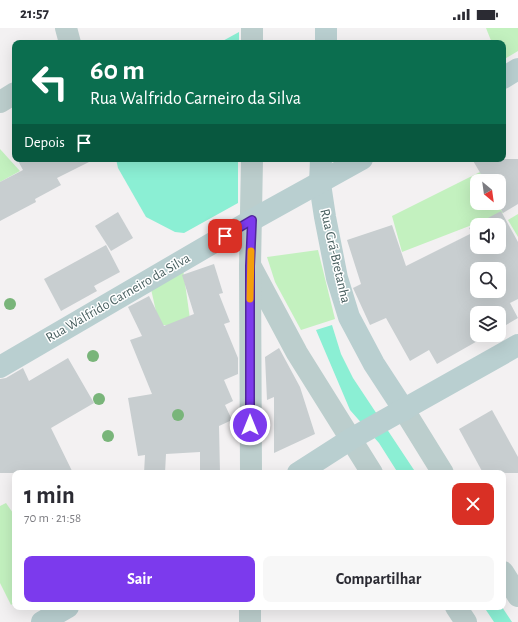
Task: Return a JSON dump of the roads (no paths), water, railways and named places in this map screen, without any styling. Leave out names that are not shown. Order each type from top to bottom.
[{"type":"main road","points":[[326,28],[326,40]]},
{"type":"main road","points":[[506,76],[518,69]]},
{"type":"main road","name":"Rua Grã-Bretanha","points":[[321,162],[320,184],[325,217],[337,278],[349,317],[374,364],[404,410]]},
{"type":"main road","name":"Rua Walfrido Carneiro da Silva","points":[[0,367],[252,220],[320,184],[357,162]]},
{"type":"main road","points":[[303,470],[367,430],[518,345]]},
{"type":"main road","points":[[42,622],[63,610]]},
{"type":"street","points":[[66,28],[69,40]]},
{"type":"street","points":[[252,28],[252,40]]},
{"type":"street","points":[[0,102],[12,95]]},
{"type":"street","points":[[251,470],[250,266],[252,162]]},
{"type":"street","points":[[250,266],[297,353],[367,430],[372,470]]},
{"type":"street","points":[[404,410],[441,470]]},
{"type":"street","points":[[506,577],[518,596]]},
{"type":"street","points":[[250,610],[250,622]]},
{"type":"street","points":[[458,610],[466,622]]}]
